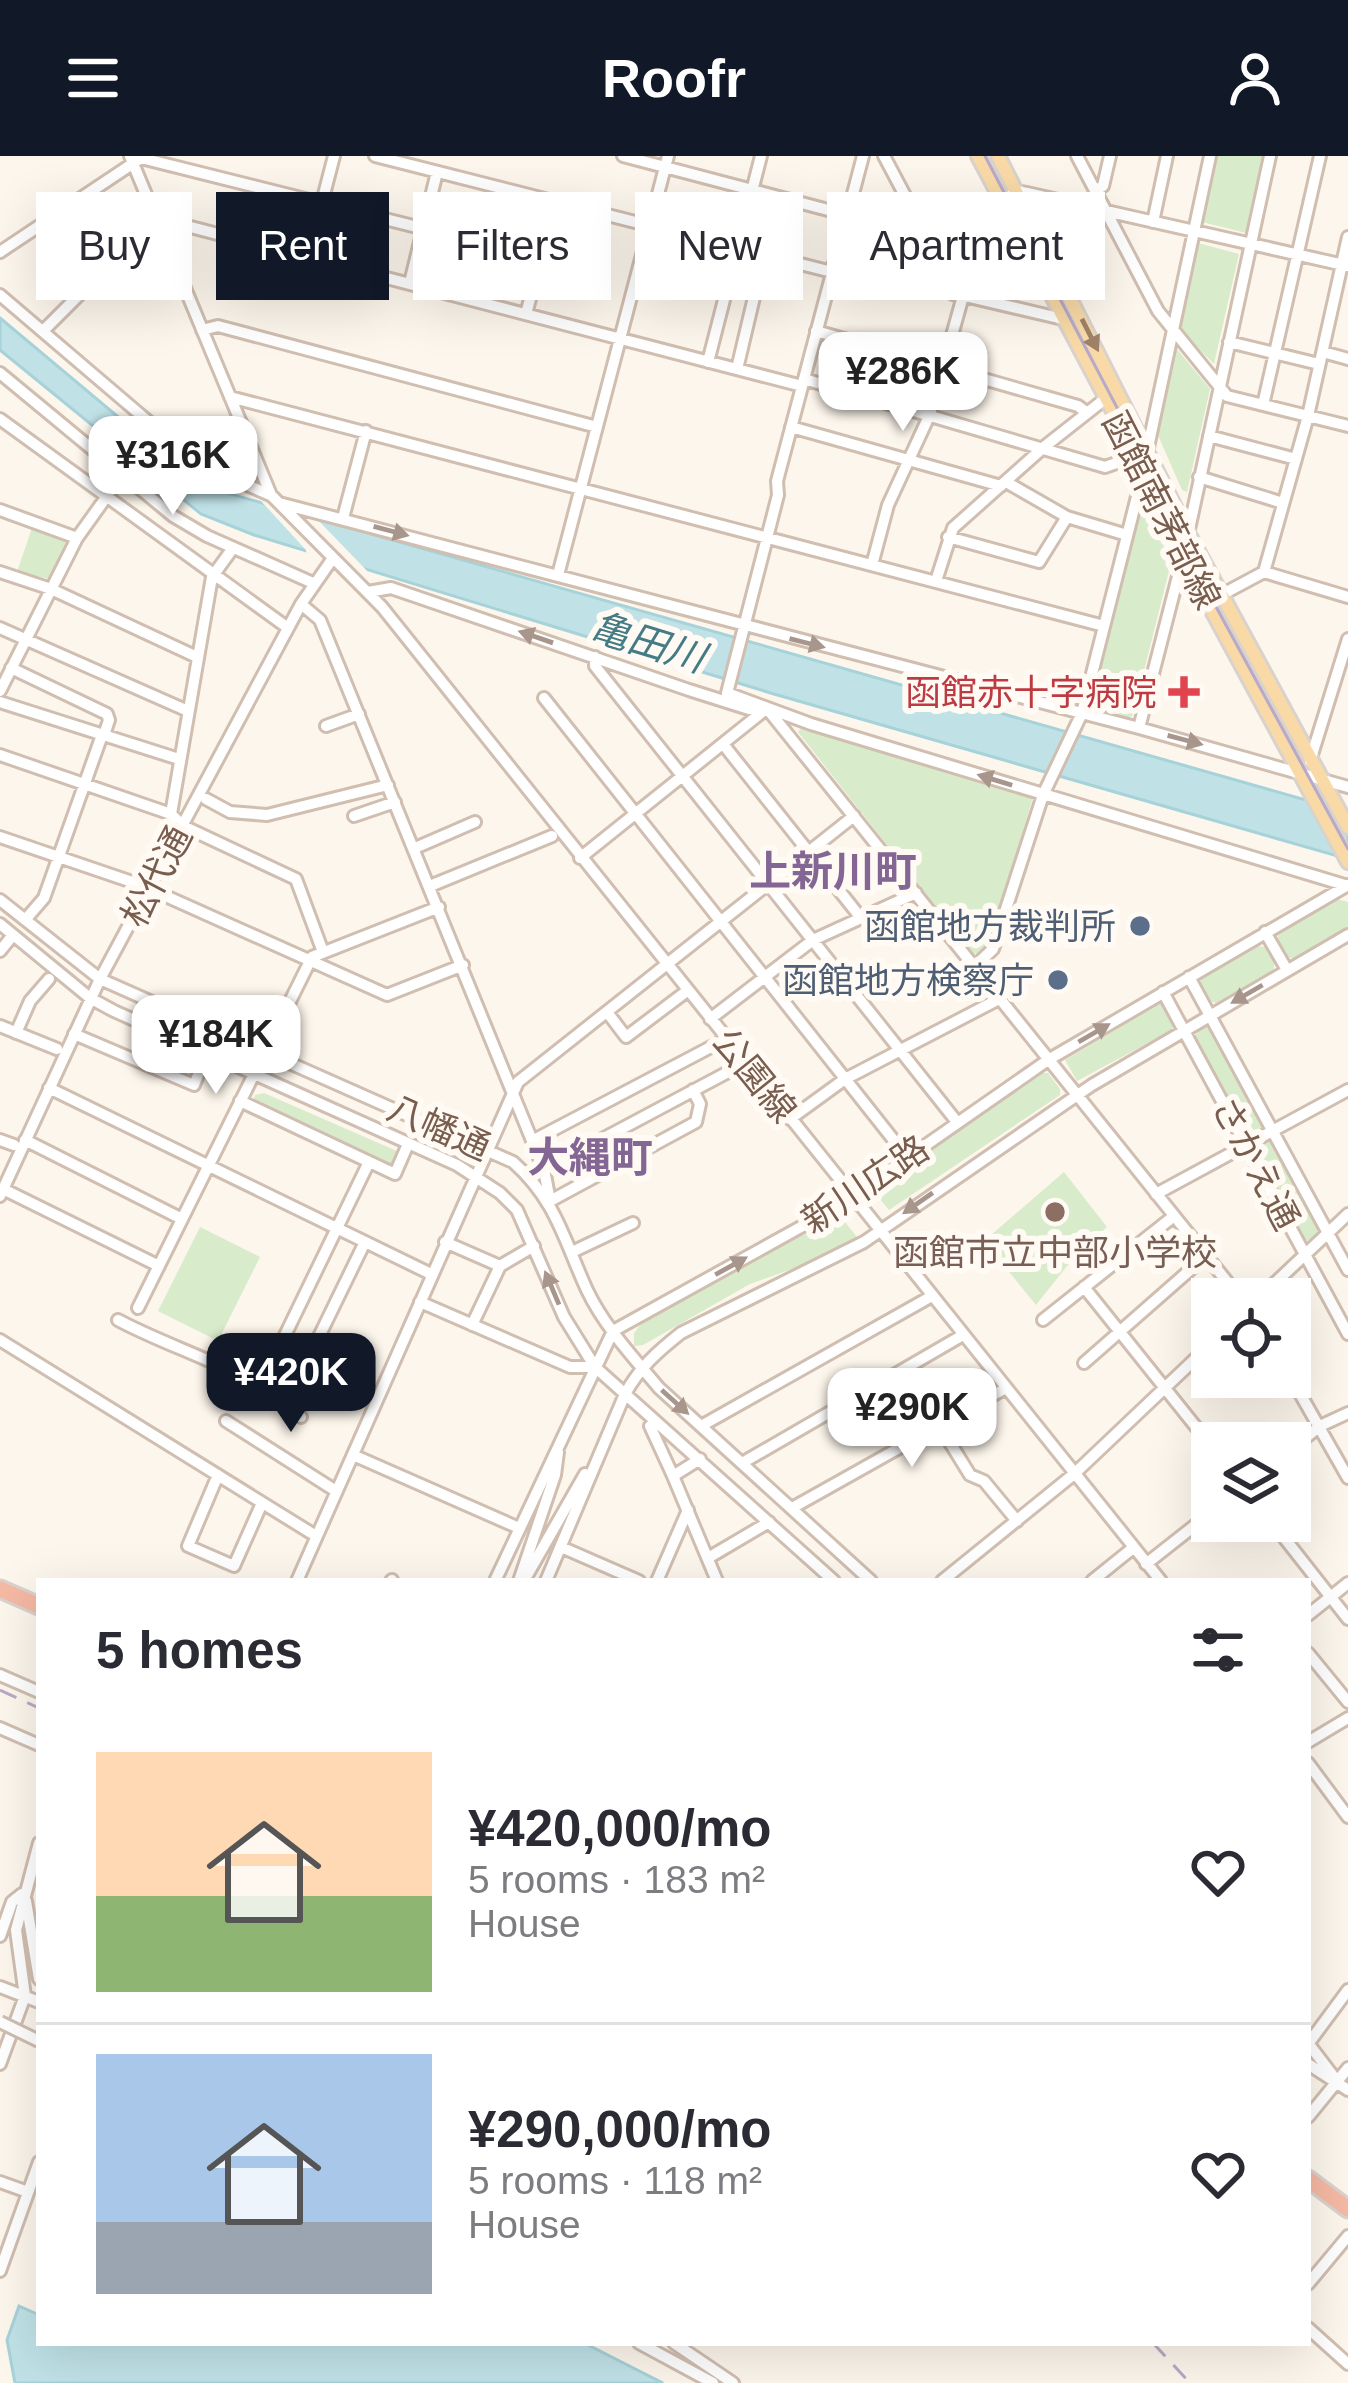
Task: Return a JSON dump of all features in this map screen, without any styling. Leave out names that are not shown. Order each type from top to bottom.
[{"type":"highway","points":[[0,1589],[36,1605]]},
{"type":"highway","points":[[1311,2182],[1348,2209]]},
{"type":"main road","name":"函館南茅部線","points":[[978,156],[996,192]]},
{"type":"main road","points":[[998,156],[1142,458],[1348,826]]},
{"type":"main road","name":"函館南茅部線","points":[[1054,300],[1112,394]]},
{"type":"main road","name":"函館南茅部線","points":[[1142,458],[1183,557],[1348,862]]},
{"type":"street","points":[[325,192],[334,156]]},
{"type":"street","points":[[375,156],[635,222]]},
{"type":"street","points":[[623,156],[666,162],[827,210]]},
{"type":"street","points":[[752,191],[761,156]]},
{"type":"street","points":[[853,192],[863,156]]},
{"type":"street","points":[[884,156],[903,192]]},
{"type":"street","points":[[1077,156],[1095,191],[1103,185],[1110,156]]},
{"type":"street","points":[[1153,222],[1167,156]]},
{"type":"street","points":[[974,967],[993,949],[1043,795],[1082,713],[1127,535],[1210,156]]},
{"type":"street","points":[[1139,728],[1183,557],[1270,156]]},
{"type":"street","points":[[1263,405],[1320,156]]},
{"type":"street","points":[[0,251],[141,158],[281,192]]},
{"type":"street","points":[[132,161],[145,192]]},
{"type":"street","points":[[658,192],[666,162]]},
{"type":"street","points":[[432,192],[437,172]]},
{"type":"street","points":[[1016,191],[1020,192]]},
{"type":"street","points":[[1105,211],[1345,266]]},
{"type":"street","points":[[1105,213],[1157,311],[1227,396],[1348,426]]},
{"type":"street","points":[[1264,572],[1308,416],[1348,237]]},
{"type":"street","points":[[410,283],[413,270]]},
{"type":"street","points":[[389,277],[708,362],[930,413],[1105,467],[1142,458]]},
{"type":"street","points":[[558,575],[635,281]]},
{"type":"street","points":[[728,689],[827,288]]},
{"type":"street","points":[[0,295],[197,463],[277,503],[1348,787]]},
{"type":"street","points":[[44,330],[74,300]]},
{"type":"street","points":[[190,300],[277,503]]},
{"type":"street","points":[[526,314],[530,300]]},
{"type":"street","points":[[708,362],[724,300]]},
{"type":"street","points":[[737,369],[753,300]]},
{"type":"street","points":[[872,565],[888,505],[930,413],[957,300]]},
{"type":"street","points":[[980,300],[1064,319]]},
{"type":"street","points":[[202,330],[218,326],[597,427]]},
{"type":"street","points":[[816,331],[1086,412]]},
{"type":"street","points":[[1228,342],[1275,353],[1348,359]]},
{"type":"street","points":[[2,378],[173,516],[313,583]]},
{"type":"street","points":[[936,581],[953,528],[1112,394]]},
{"type":"street","points":[[230,397],[1104,626]]},
{"type":"street","points":[[0,419],[288,628]]},
{"type":"street","points":[[791,427],[1004,484],[1067,517],[1127,535]]},
{"type":"street","points":[[343,518],[366,431]]},
{"type":"street","points":[[1209,436],[1296,459]]},
{"type":"street","points":[[0,691],[76,538],[122,475]]},
{"type":"street","points":[[1199,478],[1283,503]]},
{"type":"street","name":"公園線","points":[[277,503],[330,562],[368,592],[1158,1578]]},
{"type":"street","points":[[0,509],[76,538]]},
{"type":"street","points":[[948,537],[1040,562],[1067,517]]},
{"type":"street","points":[[171,814],[212,577],[233,548]]},
{"type":"street","name":"松代通","points":[[2,1192],[19,1142],[90,998],[301,604],[330,562]]},
{"type":"street","points":[[0,572],[51,589],[197,657]]},
{"type":"street","points":[[1208,602],[1264,572],[1348,598]]},
{"type":"street","points":[[368,592],[392,588],[749,709],[766,709],[1347,885]]},
{"type":"street","points":[[301,604],[320,620],[464,965],[544,1170],[550,1201],[696,1122],[700,1104],[693,1090]]},
{"type":"street","points":[[0,628],[188,711]]},
{"type":"street","points":[[1297,772],[1311,760],[1342,684],[1348,638]]},
{"type":"street","points":[[595,657],[595,666],[957,1122]]},
{"type":"street","points":[[11,668],[107,714],[109,720],[44,898],[25,920]]},
{"type":"street","points":[[674,682],[728,689],[766,709],[1224,1278]]},
{"type":"street","points":[[544,698],[908,1157]]},
{"type":"street","points":[[0,702],[179,759]]},
{"type":"street","points":[[580,858],[766,709]]},
{"type":"street","points":[[326,727],[359,715]]},
{"type":"street","points":[[723,744],[861,918]]},
{"type":"street","points":[[0,755],[171,814],[183,826],[296,879],[323,952]]},
{"type":"street","points":[[206,800],[230,812],[267,815],[388,785]]},
{"type":"street","points":[[354,816],[395,802]]},
{"type":"street","points":[[298,1578],[518,1082],[854,816]]},
{"type":"street","points":[[415,848],[475,822]]},
{"type":"street","points":[[430,886],[552,836]]},
{"type":"street","points":[[0,838],[148,890],[387,995],[464,965]]},
{"type":"street","name":"新川広路","points":[[613,1331],[853,1196],[1048,1060],[1347,885]]},
{"type":"street","points":[[710,1019],[812,940],[916,893]]},
{"type":"street","name":"八幡通","points":[[0,900],[100,979],[513,1162],[550,1201],[588,1292],[641,1366],[868,1578]]},
{"type":"street","points":[[138,1308],[310,962],[323,952],[439,907]]},
{"type":"street","name":"八幡通","points":[[0,925],[90,998],[206,1055],[475,1174],[517,1210],[564,1317],[595,1367],[826,1578]]},
{"type":"street","points":[[1264,932],[1287,970]]},
{"type":"street","points":[[0,951],[13,935]]},
{"type":"street","name":"新川広路","points":[[546,1578],[641,1366],[682,1334],[811,1270],[879,1230],[1077,1095],[1348,935]]},
{"type":"street","name":"さかえ通","points":[[1189,977],[1348,1270]]},
{"type":"street","points":[[16,1033],[30,1001],[50,979]]},
{"type":"street","points":[[607,1012],[626,1037],[687,991]]},
{"type":"street","name":"さかえ通","points":[[1163,992],[1348,1334]]},
{"type":"street","points":[[790,1119],[845,1079],[999,998]]},
{"type":"street","points":[[0,1026],[57,1049]]},
{"type":"street","points":[[74,1034],[194,1085],[206,1055]]},
{"type":"street","points":[[532,1141],[726,1039]]},
{"type":"street","points":[[544,1170],[745,1063]]},
{"type":"street","points":[[49,1088],[431,1274]]},
{"type":"street","points":[[1156,1194],[1346,1096]]},
{"type":"street","points":[[240,1101],[395,1174],[408,1144]]},
{"type":"street","points":[[0,1140],[19,1142],[182,1219]]},
{"type":"street","points":[[260,1387],[369,1162]]},
{"type":"street","points":[[2,1192],[159,1266]]},
{"type":"street","points":[[1280,1278],[1348,1214]]},
{"type":"street","points":[[1042,1320],[1174,1216]]},
{"type":"street","points":[[572,1252],[633,1223]]},
{"type":"street","points":[[284,1400],[364,1242]]},
{"type":"street","points":[[445,1242],[500,1266]]},
{"type":"street","points":[[472,1325],[500,1266],[534,1246]]},
{"type":"street","points":[[1084,1363],[1206,1256]]},
{"type":"street","points":[[1084,1287],[1192,1422]]},
{"type":"street","points":[[701,1426],[932,1296]]},
{"type":"street","points":[[419,1302],[570,1366],[595,1367]]},
{"type":"street","points":[[118,1320],[260,1387],[284,1400],[301,1417]]},
{"type":"street","points":[[496,1578],[613,1331]]},
{"type":"street","points":[[742,1463],[963,1335]]},
{"type":"street","points":[[0,1340],[316,1536]]},
{"type":"street","points":[[946,1578],[1074,1474],[1191,1363]]},
{"type":"street","points":[[792,1508],[1006,1388]]},
{"type":"street","points":[[1304,1398],[1348,1478]]},
{"type":"street","points":[[1311,1434],[1348,1413]]},
{"type":"street","points":[[226,1421],[336,1491]]},
{"type":"street","points":[[650,1426],[716,1578]]},
{"type":"street","points":[[941,1428],[970,1474],[984,1481],[1017,1521]]},
{"type":"street","points":[[523,1578],[555,1475],[561,1439]]},
{"type":"street","points":[[352,1455],[518,1528]]},
{"type":"street","points":[[524,1578],[598,1456]]},
{"type":"street","points":[[673,1476],[700,1459]]},
{"type":"street","points":[[218,1475],[188,1546],[234,1566],[262,1502]]},
{"type":"street","points":[[658,1578],[688,1510]]},
{"type":"street","points":[[708,1558],[769,1522]]},
{"type":"street","points":[[1146,1564],[1191,1529]]},
{"type":"street","points":[[1288,1542],[1348,1618]]},
{"type":"street","points":[[561,1547],[632,1578]]},
{"type":"street","points":[[1096,1578],[1133,1548]]},
{"type":"street","points":[[1311,1613],[1348,1583]]},
{"type":"street","points":[[1311,1657],[1348,1702]]},
{"type":"street","points":[[0,1675],[36,1691]]},
{"type":"street","points":[[1311,1740],[1348,1718]]},
{"type":"street","points":[[0,1728],[36,1744]]},
{"type":"street","points":[[1311,1766],[1348,1816]]},
{"type":"street","points":[[0,2064],[25,1996],[16,1930],[36,1854]]},
{"type":"street","points":[[0,1936],[12,1902],[25,1892]]},
{"type":"street","points":[[25,1892],[36,1960]]},
{"type":"street","points":[[0,1987],[36,2001]]},
{"type":"street","points":[[1311,2039],[1348,1990]]},
{"type":"street","points":[[0,2022],[36,2040]]},
{"type":"street","points":[[1311,2047],[1337,2081]]},
{"type":"street","points":[[1311,2066],[1348,2090]]},
{"type":"street","points":[[1311,2112],[1348,2068]]},
{"type":"street","points":[[0,2271],[36,2170]]},
{"type":"street","points":[[0,2182],[28,2192]]},
{"type":"street","points":[[1311,2280],[1348,2236]]},
{"type":"street","points":[[1311,2331],[1348,2364]]},
{"type":"street","points":[[645,2346],[713,2383]]},
{"type":"street","points":[[678,2346],[733,2383]]},
{"type":"green space","points":[[1216,156],[1263,156],[1246,233],[1202,222]]},
{"type":"green space","points":[[1198,243],[1239,254],[1214,364],[1179,329]]},
{"type":"green space","points":[[1176,348],[1210,389],[1187,492],[1157,433]]},
{"type":"green space","points":[[1143,498],[1171,563],[1133,715],[1127,719],[1089,710]]},
{"type":"green space","points":[[32,528],[67,545],[50,579],[17,572]]},
{"type":"green space","points":[[802,727],[1033,797],[984,952],[973,954],[798,732]]},
{"type":"green space","points":[[1337,899],[1348,902],[1348,927],[1295,959],[1287,957],[1279,934]]},
{"type":"green space","points":[[1257,946],[1265,947],[1275,962],[1273,971],[1216,1003],[1210,1001],[1200,983],[1202,976]]},
{"type":"green space","points":[[1164,1004],[1175,1024],[1172,1030],[1077,1081],[1065,1060]]},
{"type":"green space","points":[[1206,1025],[1262,1128],[1244,1132],[1194,1036]]},
{"type":"green space","points":[[1048,1073],[1060,1095],[889,1210],[872,1189]]},
{"type":"green space","points":[[264,1093],[399,1152],[393,1165],[253,1102],[255,1095]]},
{"type":"green space","points":[[1272,1142],[1320,1229],[1310,1241],[1305,1240],[1256,1151]]},
{"type":"green space","points":[[1064,1172],[1107,1227],[1079,1251],[1036,1305],[984,1241]]},
{"type":"green space","points":[[841,1217],[857,1237],[803,1265],[750,1284],[634,1346],[634,1333],[641,1324],[741,1265]]},
{"type":"green space","points":[[200,1227],[260,1257],[218,1341],[158,1311]]},
{"type":"water","name":"亀田川","points":[[0,318],[154,447],[213,489],[1348,812],[1348,859],[774,694],[254,535],[201,514],[0,350]]},
{"type":"water","points":[[19,2306],[36,2314],[36,2346],[590,2346],[663,2383],[15,2383],[7,2340]]},
{"type":"pier","points":[[261,501],[314,516],[373,577],[307,557],[306,550]]},
{"type":"tram line","points":[[985,156],[1145,461],[1184,548],[1348,849]]},
{"type":"railway","points":[[0,1690],[36,1707]]},
{"type":"railway","points":[[1156,2346],[1190,2383]]},
{"type":"place","name":"函館赤十字病院","points":[[1184,692]]},
{"type":"place","name":"函館地方裁判所","points":[[1140,926]]},
{"type":"place","name":"函館地方検察庁","points":[[1058,980]]},
{"type":"place","name":"函館市立中部小学校","points":[[1055,1212]]},
{"type":"district","name":"上新川町","points":[[833,871]]},
{"type":"district","name":"大縄町","points":[[590,1157]]}]
